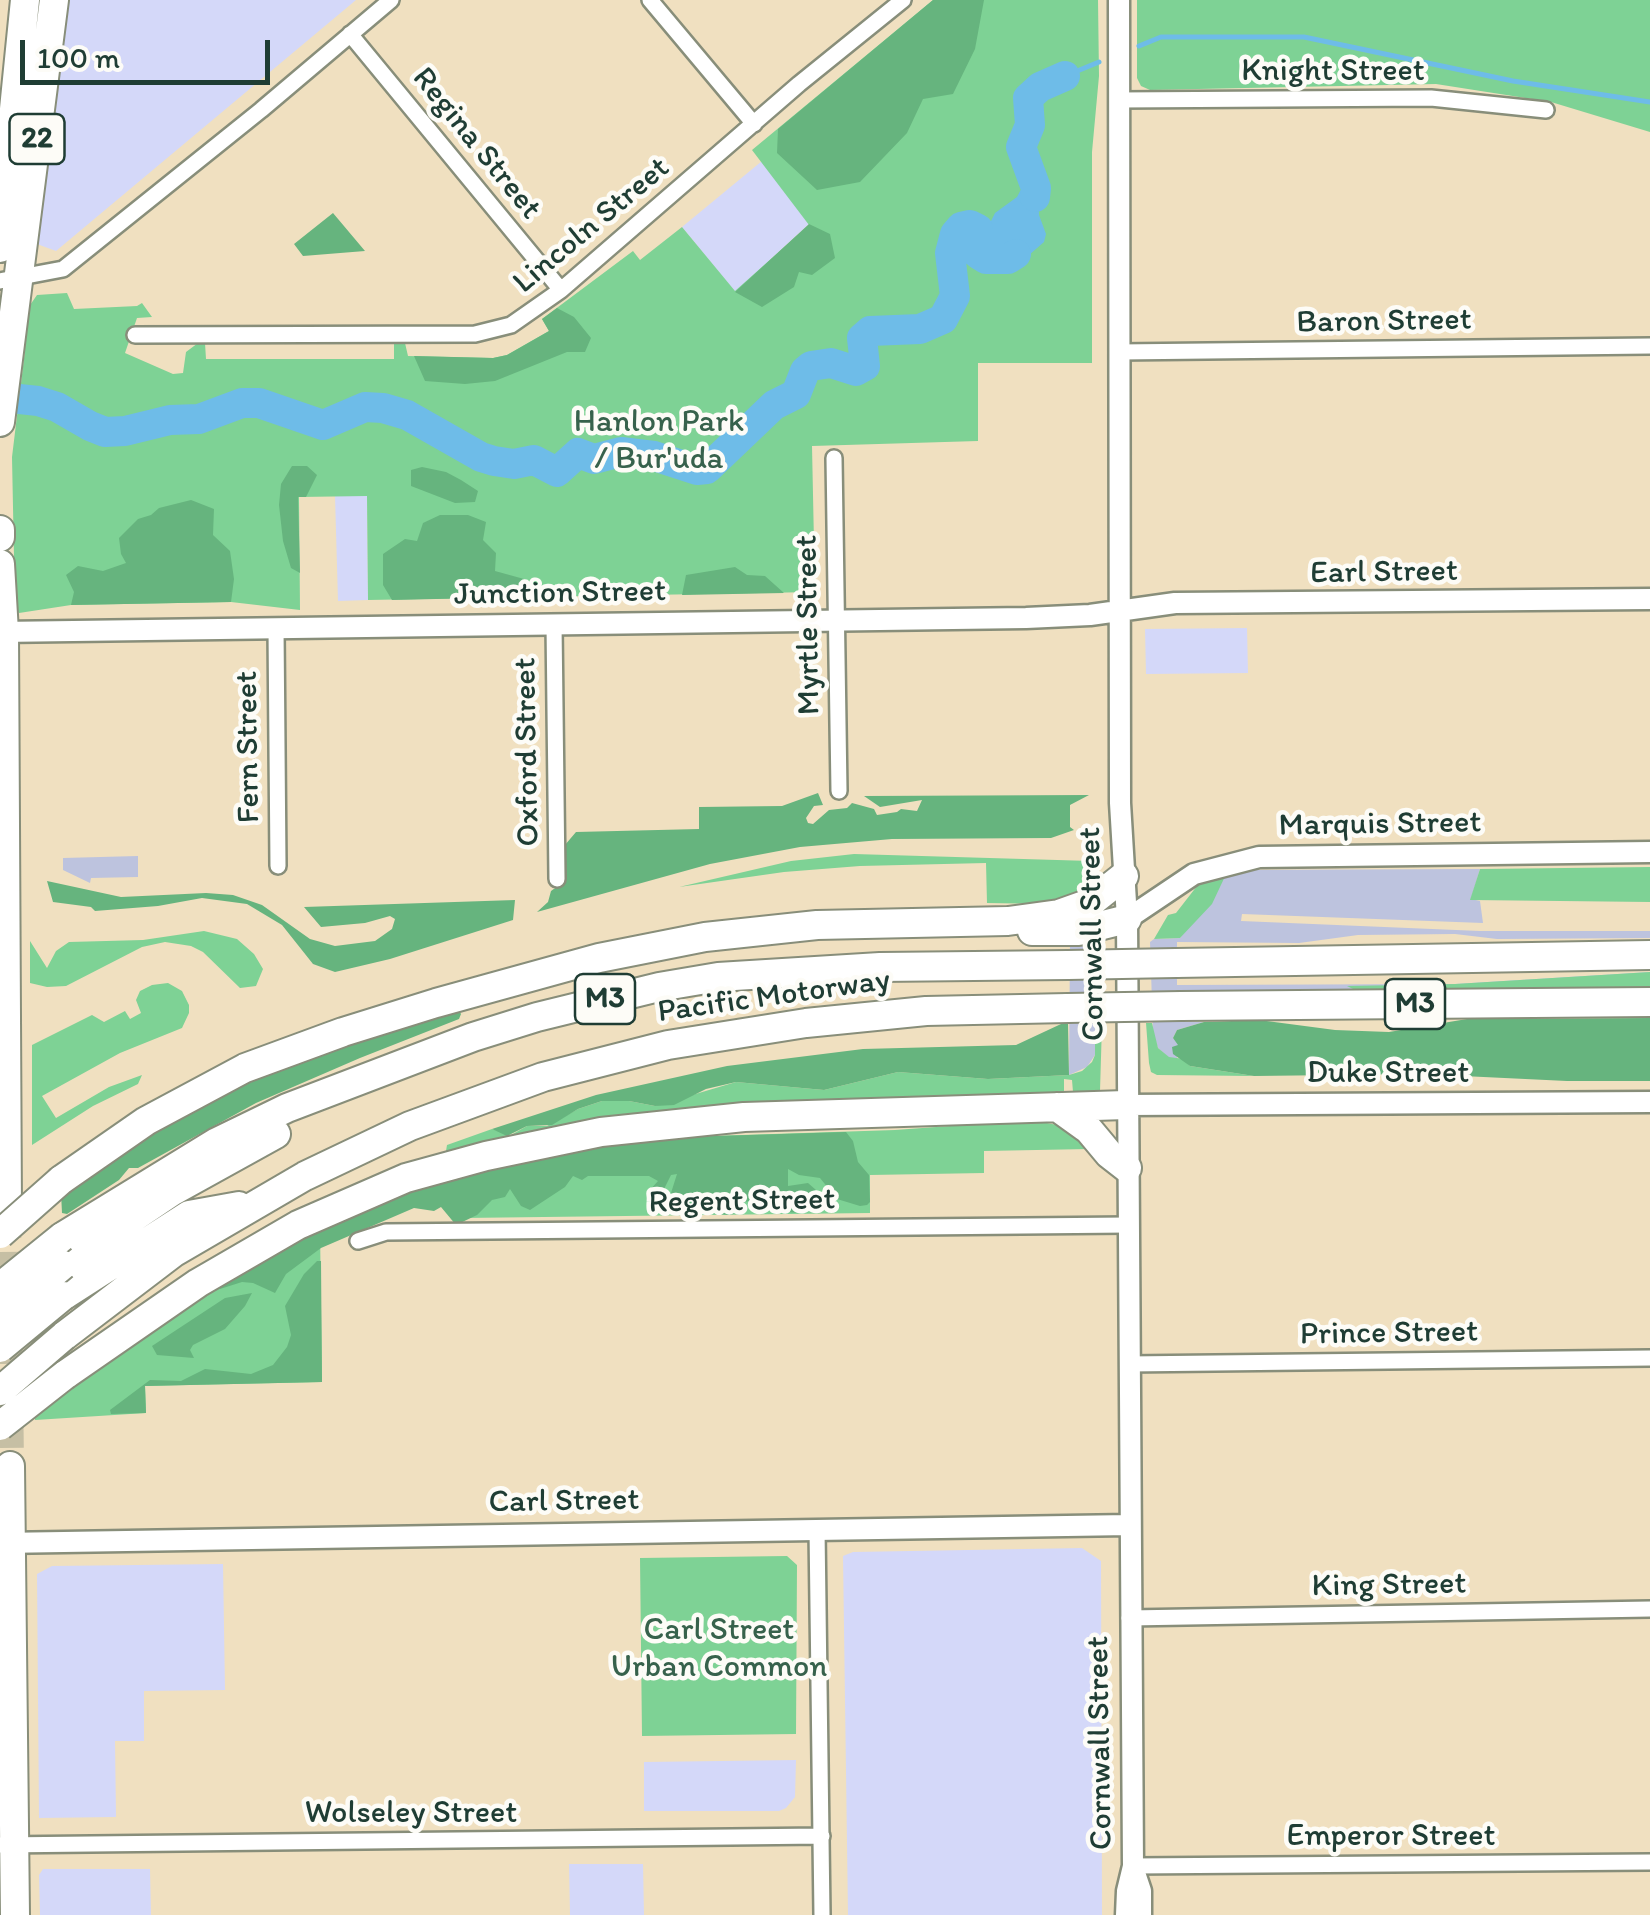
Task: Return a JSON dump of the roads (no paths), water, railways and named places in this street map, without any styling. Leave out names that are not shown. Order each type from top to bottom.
[{"type":"highway","name":"22","points":[[0,248],[25,0]]},
{"type":"highway","name":"22","points":[[0,422],[9,348],[9,279],[54,0]]},
{"type":"highway","points":[[0,564],[3,1221]]},
{"type":"highway","points":[[3,1221],[146,1121],[245,1068],[343,1032],[525,978],[705,937],[866,922],[1008,921],[1059,914],[1084,906],[1124,876]]},
{"type":"highway","points":[[1008,921],[1032,931],[1071,932],[1126,919]]},
{"type":"highway","name":"Pacific Motorway","points":[[0,1288],[62,1237],[217,1142],[287,1108],[472,1037],[659,987],[796,970],[1650,955]]},
{"type":"highway","name":"Pacific Motorway","points":[[0,1392],[64,1336],[173,1253],[355,1150],[543,1078],[652,1048],[790,1025],[926,1011],[1650,1002]]},
{"type":"highway","points":[[0,1318],[63,1266],[173,1191],[287,1129],[343,1088]]},
{"type":"highway","points":[[0,1426],[65,1375],[182,1294],[282,1233],[368,1193],[459,1163],[568,1138],[686,1122],[782,1114],[1126,1105]]},
{"type":"highway","points":[[1057,1106],[1090,1130],[1109,1154],[1127,1168]]},
{"type":"highway","points":[[0,1348],[63,1296],[190,1215],[255,1204]]},
{"type":"highway","points":[[10,1466],[6,1542],[7,1845],[16,1915]]},
{"type":"main road","name":"Cornwall Street","points":[[1119,0],[1120,610],[1126,919],[1132,1866],[1126,1915]]},
{"type":"main road","name":"Earl Street","points":[[1120,610],[1175,603],[1650,599]]},
{"type":"main road","name":"Junction Street","points":[[2,632],[1057,617],[1120,610]]},
{"type":"main road","name":"Marquis Street","points":[[1126,919],[1194,874],[1259,857],[1650,852]]},
{"type":"main road","name":"Duke Street","points":[[1126,1105],[1650,1102]]},
{"type":"main road","name":"Carl Street","points":[[6,1542],[1128,1525]]},
{"type":"main road","name":"Cornwall Street","points":[[1132,1866],[1140,1891],[1141,1915]]},
{"type":"street","points":[[9,279],[62,270],[391,0]]},
{"type":"street","points":[[650,0],[754,124]]},
{"type":"street","name":"Lincoln Street","points":[[136,335],[487,333],[523,320],[903,0]]},
{"type":"street","name":"Regina Street","points":[[350,34],[561,290]]},
{"type":"street","name":"Knight Street","points":[[1119,100],[1431,98],[1546,110]]},
{"type":"street","name":"Baron Street","points":[[1119,352],[1650,346]]},
{"type":"street","name":"Myrtle Street","points":[[834,458],[838,791]]},
{"type":"street","name":"Oxford Street","points":[[554,624],[557,879]]},
{"type":"street","name":"Fern Street","points":[[276,628],[278,866]]},
{"type":"street","name":"Regent Street","points":[[358,1241],[386,1232],[1128,1225]]},
{"type":"street","name":"Prince Street","points":[[1128,1364],[1650,1358]]},
{"type":"street","points":[[817,1529],[822,1915]]},
{"type":"street","name":"King Street","points":[[1128,1618],[1650,1609]]},
{"type":"street","name":"Wolseley Street","points":[[7,1845],[822,1836]]},
{"type":"street","name":"Emperor Street","points":[[1132,1866],[1650,1862]]},
{"type":"water","points":[[1023,158],[1038,184],[1044,242],[1021,262],[1002,266],[983,261],[978,254],[989,246],[989,225],[995,213],[1017,197],[1026,180]]},
{"type":"waterway","points":[[1139,46],[1161,37],[1304,37],[1513,81],[1650,102]]},
{"type":"waterway","points":[[1065,76],[1099,62]]},
{"type":"waterway","points":[[1035,197],[1036,188],[1021,147],[1030,125],[1028,98],[1040,87],[1065,76]]},
{"type":"waterway","points":[[0,397],[57,407],[105,432],[199,419],[242,403],[259,403],[323,425],[365,407],[383,408],[407,415],[494,461],[514,464],[534,460],[557,472],[578,453],[594,459],[621,452],[707,469],[774,405],[796,394],[811,366],[831,363],[856,371],[865,366],[862,338],[870,331],[920,329],[943,319],[955,296],[950,253],[961,227],[970,225],[978,229],[978,254],[986,259],[1008,259],[1016,254]]},
{"type":"tunnel","points":[[7,1210],[10,1466]]},
{"type":"park label","name":"Hanlon Park / Bur'uda","points":[[659,442]]},
{"type":"park label","name":"Carl Street Urban Common","points":[[719,1650]]}]
